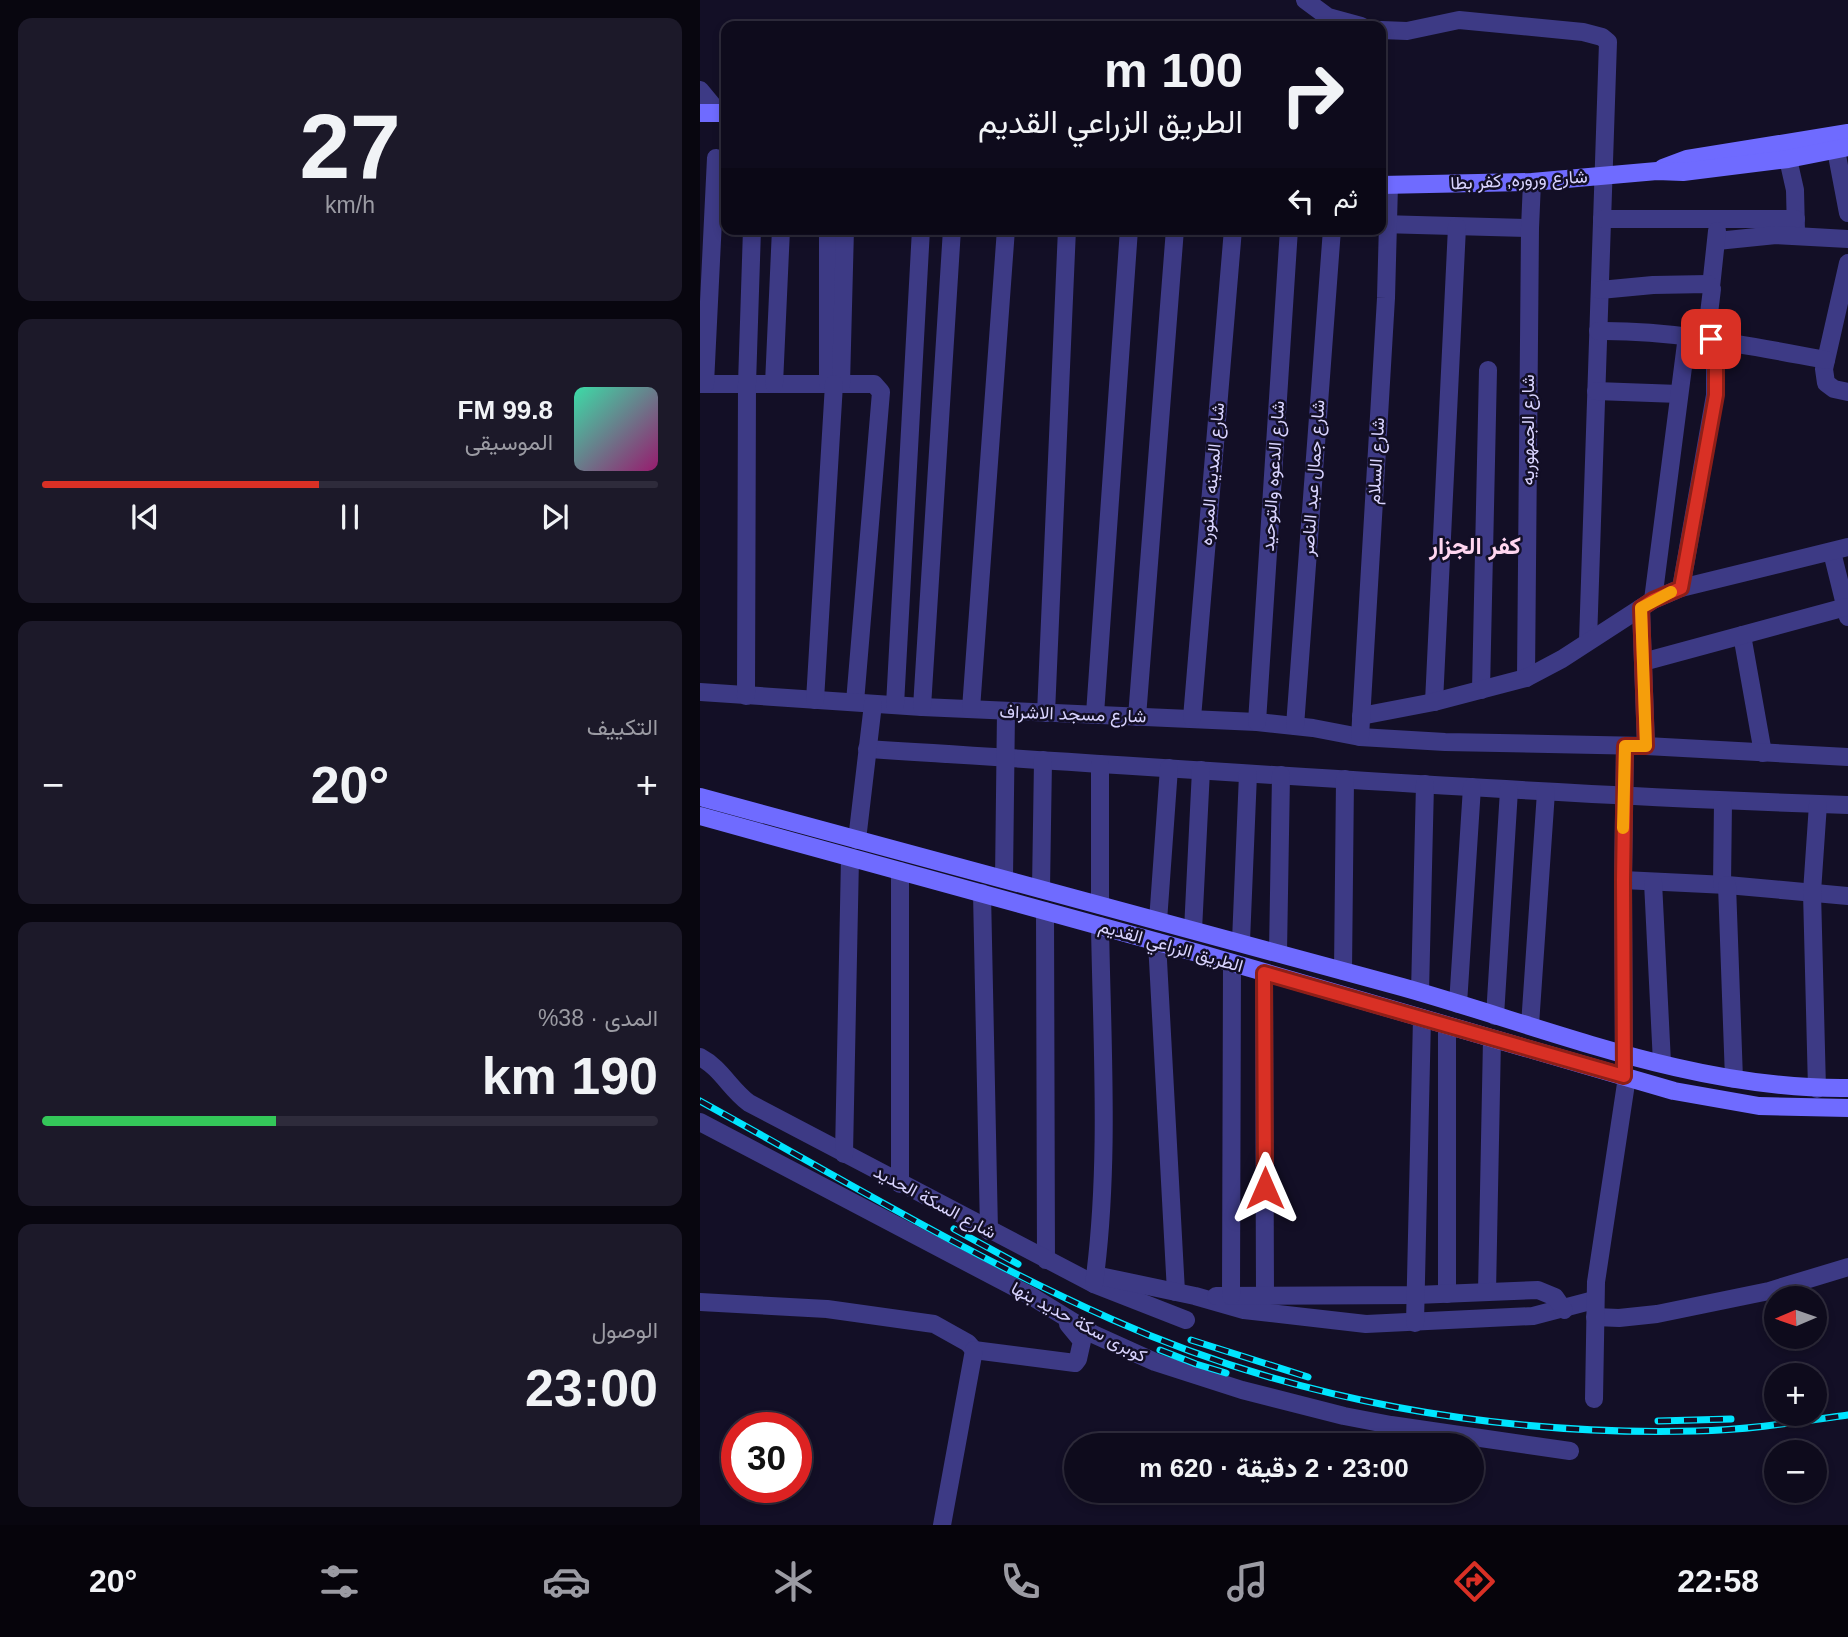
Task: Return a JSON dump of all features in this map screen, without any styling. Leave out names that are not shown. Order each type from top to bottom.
[{"type":"main road","points":[[700,113],[721,113]]},
{"type":"main road","name":"شارع وروره, كفر بطا","points":[[1657,171],[1687,159],[1848,133]]},
{"type":"main road","name":"شارع وروره, كفر بطا","points":[[1386,185],[1532,182],[1657,171],[1682,172],[1788,159],[1842,149]]},
{"type":"main road","name":"الطريق الزراعي القديم","points":[[700,797],[1278,952],[1623,1054],[1771,1086],[1848,1088]]},
{"type":"main road","name":"الطريق الزراعي القديم","points":[[700,816],[1232,963],[1674,1091],[1759,1105],[1848,1108]]},
{"type":"street","points":[[1305,0],[1328,17],[1342,21]]},
{"type":"street","points":[[1386,30],[1407,31],[1459,20],[1583,32],[1602,37],[1608,42],[1588,641]]},
{"type":"street","points":[[700,90],[721,112]]},
{"type":"street","points":[[1842,149],[1848,213]]},
{"type":"street","points":[[714,158],[702,384],[874,384],[881,392],[864,703],[867,750],[857,840]]},
{"type":"street","points":[[1788,159],[1795,190],[1796,227]]},
{"type":"street","name":"شارع الجمهوريه","points":[[1526,678],[1532,182]]},
{"type":"street","points":[[1602,219],[1716,219],[1796,227],[1848,239]]},
{"type":"street","points":[[1681,588],[1716,395],[1716,367],[1709,339],[1711,287],[1717,241],[1716,219]]},
{"type":"street","points":[[1386,225],[1530,228]]},
{"type":"street","points":[[1433,702],[1457,227]]},
{"type":"street","points":[[1717,241],[1796,227]]},
{"type":"street","points":[[746,696],[747,384],[752,235]]},
{"type":"street","points":[[774,384],[781,235]]},
{"type":"street","points":[[828,235],[834,384]]},
{"type":"street","points":[[815,700],[845,235]]},
{"type":"street","points":[[895,705],[921,235]]},
{"type":"street","points":[[922,707],[952,235]]},
{"type":"street","points":[[971,709],[1006,235]]},
{"type":"street","points":[[1046,713],[1067,235]]},
{"type":"street","points":[[1095,714],[1129,235]]},
{"type":"street","points":[[1137,717],[1175,235]]},
{"type":"street","name":"شارع المدينه المنوره","points":[[1192,718],[1232,235]]},
{"type":"street","name":"شارع الدعوه والتوحيد","points":[[1257,722],[1289,235]]},
{"type":"street","name":"شارع جمال عبد الناصر","points":[[1294,726],[1332,235]]},
{"type":"street","name":"شارع السلام","points":[[1360,737],[1386,298],[1385,235]]},
{"type":"street","points":[[1848,263],[1824,377],[1826,383],[1834,389],[1848,392]]},
{"type":"street","points":[[1600,290],[1679,284],[1708,284],[1711,287]]},
{"type":"street","points":[[1598,331],[1687,335],[1826,360]]},
{"type":"street","points":[[1646,746],[1643,662],[1647,604],[1687,335]]},
{"type":"street","points":[[1481,690],[1488,370]]},
{"type":"street","points":[[1597,391],[1679,394]]},
{"type":"street","points":[[1360,716],[1433,702],[1526,678],[1562,659],[1647,604],[1681,588],[1840,549],[1847,613],[1742,635],[1643,662]]},
{"type":"street","points":[[1742,635],[1763,752]]},
{"type":"street","name":"شارع مسجد الاشراف","points":[[700,692],[922,707],[1257,722],[1360,737],[1446,742],[1646,746],[1848,757]]},
{"type":"street","points":[[1004,879],[1006,711]]},
{"type":"street","points":[[1594,1399],[1595,1308],[1625,1077],[1625,746]]},
{"type":"street","points":[[867,750],[1472,788],[1723,802],[1848,805]]},
{"type":"street","points":[[1041,889],[1043,760]]},
{"type":"street","points":[[1100,764],[1100,905]]},
{"type":"street","points":[[1158,921],[1169,768]]},
{"type":"street","points":[[1193,930],[1201,770]]},
{"type":"street","points":[[1241,942],[1248,774]]},
{"type":"street","points":[[1278,952],[1282,775]]},
{"type":"street","points":[[1343,971],[1345,779]]},
{"type":"street","points":[[1420,992],[1424,784]]},
{"type":"street","points":[[1458,1004],[1472,788]]},
{"type":"street","points":[[1495,1016],[1509,790]]},
{"type":"street","points":[[1530,1025],[1546,792]]},
{"type":"street","points":[[1723,802],[1724,885],[1734,1079]]},
{"type":"street","points":[[1817,1089],[1812,892],[1818,804]]},
{"type":"street","points":[[844,1154],[850,858]]},
{"type":"street","points":[[900,871],[900,1184]]},
{"type":"street","points":[[1623,880],[1724,885],[1848,896]]},
{"type":"street","points":[[1653,881],[1662,1063]]},
{"type":"street","points":[[982,893],[989,1231]]},
{"type":"street","points":[[1045,911],[1046,1260]]},
{"type":"street","points":[[1100,926],[1103,1129],[1100,1226],[1094,1280],[1177,1292],[1244,1310],[1335,1322],[1415,1323],[1533,1316],[1595,1308],[1619,1318],[1657,1314],[1769,1291],[1848,1266]]},
{"type":"street","points":[[1157,942],[1177,1292]]},
{"type":"street","points":[[1231,1296],[1232,963]]},
{"type":"street","points":[[1264,973],[1265,1296]]},
{"type":"street","points":[[1415,1323],[1422,1018]]},
{"type":"street","points":[[1447,1026],[1447,1294]]},
{"type":"street","points":[[1487,1292],[1492,1039]]},
{"type":"street","name":"شارع السكة الحديد","points":[[700,1057],[716,1067],[732,1088],[749,1103],[1046,1260],[1186,1320]]},
{"type":"street","name":"كوبرى سكة حديد بنها","points":[[700,1122],[1031,1296],[1124,1349],[1155,1362],[1264,1396],[1391,1425],[1570,1451]]},
{"type":"street","points":[[1195,1296],[1416,1295],[1544,1291],[1555,1297],[1564,1310]]},
{"type":"street","points":[[700,1302],[827,1309],[934,1324],[968,1343],[974,1350],[1077,1362],[1082,1341],[1062,1316]]},
{"type":"street","points":[[942,1525],[974,1350]]},
{"type":"railway","points":[[700,1101],[954,1242],[1058,1295],[1180,1347],[1323,1391],[1471,1419],[1621,1431],[1734,1429],[1848,1415]]},
{"type":"railway","points":[[954,1229],[1018,1264]]},
{"type":"railway","points":[[1191,1340],[1308,1377]]},
{"type":"railway","points":[[1160,1350],[1226,1373]]},
{"type":"railway","points":[[1658,1421],[1731,1419]]},
{"type":"slow traffic","points":[[1623,828],[1625,746],[1646,746],[1641,608],[1671,592]]},
{"type":"district","name":"كفر الجزار","points":[[1475,546]]},
{"type":"route","points":[[1265,1188],[1264,973],[1624,1076],[1625,746],[1646,746],[1641,608],[1681,588],[1716,395],[1716,367],[1711,339]]}]
